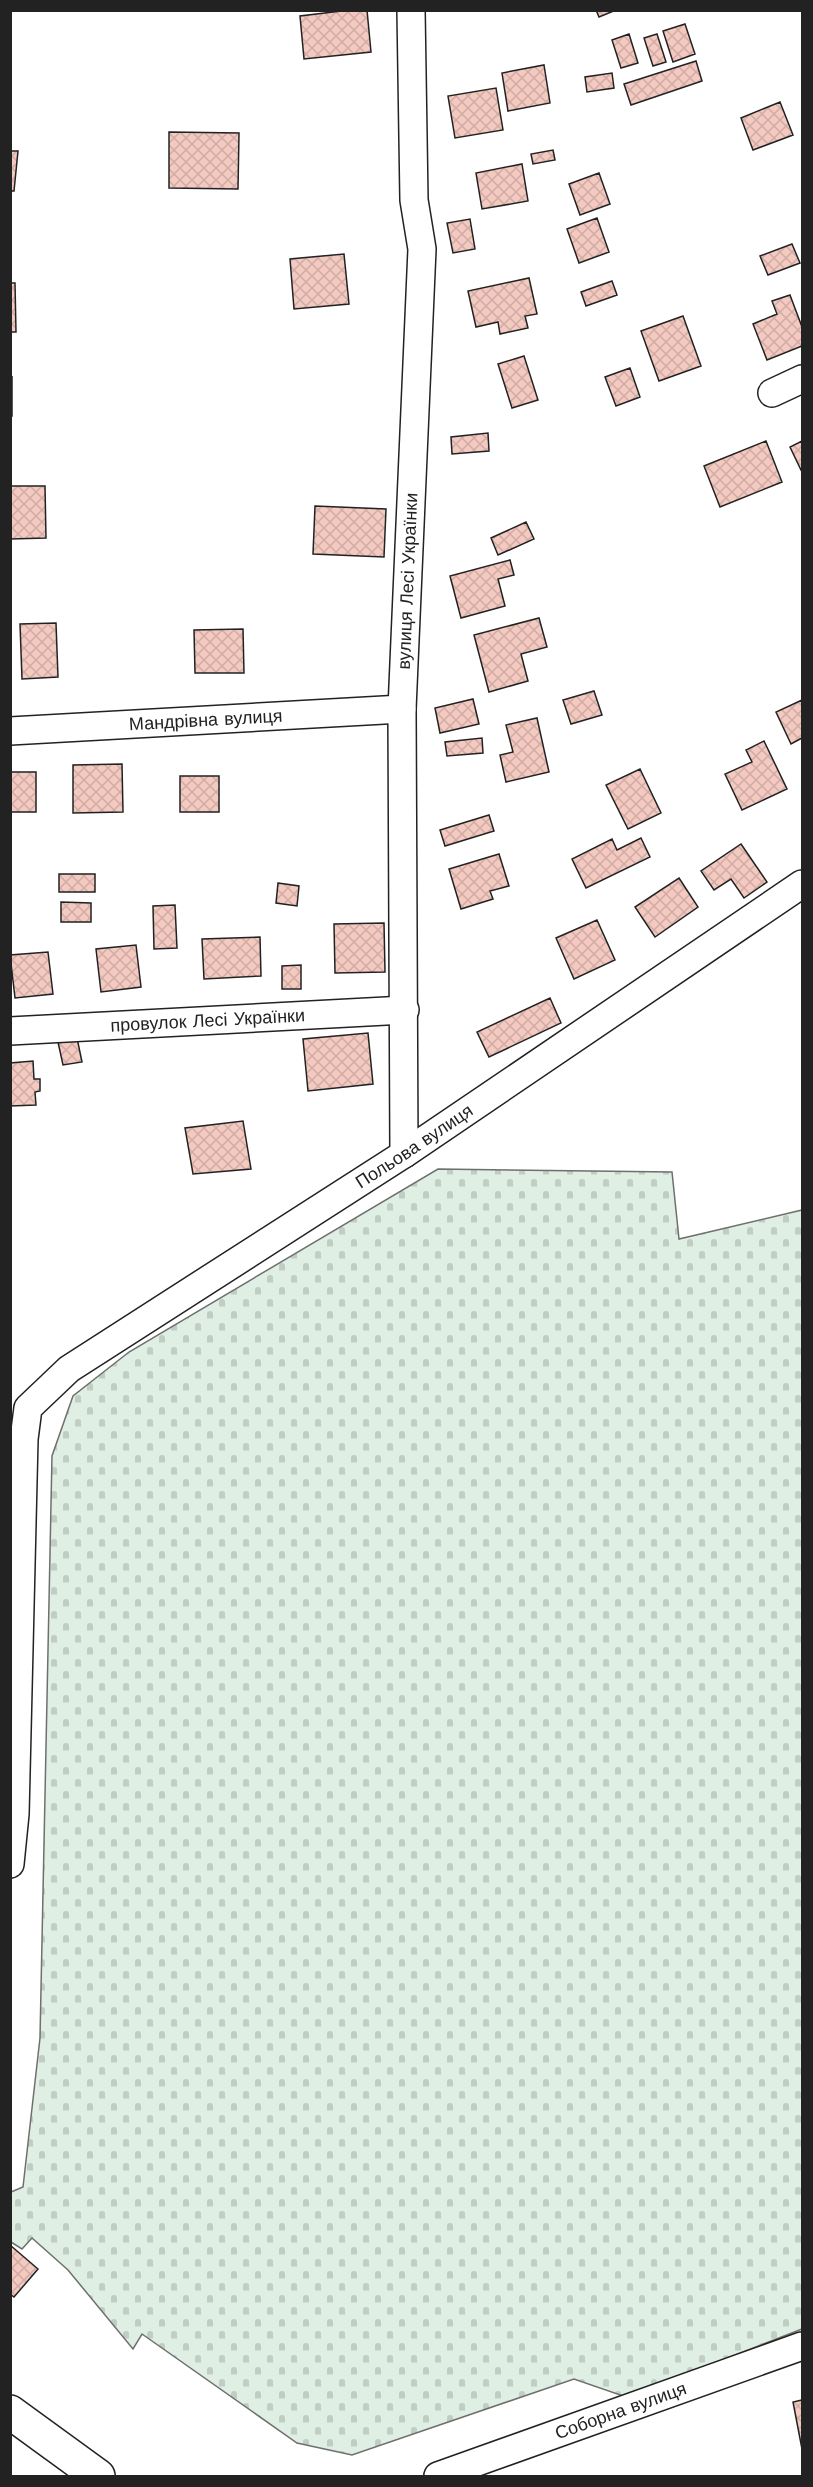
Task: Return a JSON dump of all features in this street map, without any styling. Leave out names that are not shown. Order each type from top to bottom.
[{"type":"main road","points":[[10,2412],[98,2476]]},
{"type":"street","name":"вулиця Лесі Українки","points":[[404,1154],[402,709],[422,249],[414,200],[411,10]]},
{"type":"street","points":[[772,393],[802,379]]},
{"type":"street","name":"Мандрівна вулиця","points":[[10,731],[402,709]]},
{"type":"street","name":"Польова вулиця","points":[[10,1864],[15,1791],[24,1439],[19,1408],[69,1369],[404,1154],[802,884]]},
{"type":"street","name":"провулок Лесі Українки","points":[[10,1031],[405,1010]]},
{"type":"street","name":"Соборна вулиця","points":[[438,2476],[802,2346]]},
{"type":"green space","points":[[438,1169],[672,1172],[679,1239],[802,1210],[802,2329],[626,2397],[574,2379],[352,2455],[297,2443],[142,2334],[133,2349],[68,2270],[32,2238],[22,2249],[11,2242],[11,2192],[23,2187],[40,2038],[52,1456],[73,1396],[129,1352]]},
{"type":"building","points":[[367,10],[371,52],[304,59],[300,16]]},
{"type":"building","points":[[596,10],[616,10],[599,17]]},
{"type":"building","points":[[685,24],[695,54],[673,62],[663,31]]},
{"type":"building","points":[[629,34],[638,63],[621,68],[612,40]]},
{"type":"building","points":[[657,34],[666,62],[653,66],[644,38]]},
{"type":"building","points":[[696,61],[702,81],[631,105],[624,84]]},
{"type":"building","points":[[544,65],[550,103],[508,111],[502,73]]},
{"type":"building","points":[[612,73],[614,88],[587,92],[585,77]]},
{"type":"building","points":[[496,88],[503,130],[455,138],[448,96]]},
{"type":"building","points":[[780,102],[793,135],[753,150],[741,118]]},
{"type":"building","points":[[169,132],[239,133],[238,189],[169,188]]},
{"type":"building","points":[[553,150],[555,160],[533,164],[531,154]]},
{"type":"building","points":[[10,151],[18,151],[14,191],[10,191]]},
{"type":"building","points":[[522,164],[528,201],[482,209],[476,173]]},
{"type":"building","points":[[599,173],[610,204],[580,215],[569,184]]},
{"type":"building","points":[[597,218],[609,252],[579,263],[567,229]]},
{"type":"building","points":[[470,219],[475,249],[453,253],[447,223]]},
{"type":"building","points":[[792,244],[800,263],[768,275],[760,256]]},
{"type":"building","points":[[344,254],[349,304],[294,309],[290,259]]},
{"type":"building","points":[[529,278],[537,314],[525,316],[528,328],[500,334],[498,322],[476,327],[468,291]]},
{"type":"building","points":[[612,281],[617,295],[586,306],[581,292]]},
{"type":"building","points":[[10,283],[15,283],[16,332],[10,332]]},
{"type":"building","points":[[790,295],[802,327],[802,346],[767,360],[753,324],[777,314],[772,301]]},
{"type":"building","points":[[683,316],[701,366],[659,381],[641,331]]},
{"type":"building","points":[[524,356],[538,400],[512,408],[498,364]]},
{"type":"building","points":[[630,368],[640,397],[616,406],[605,377]]},
{"type":"building","points":[[12,377],[12,416],[10,416],[10,378]]},
{"type":"building","points":[[488,433],[489,451],[452,454],[451,437]]},
{"type":"building","points":[[766,441],[782,482],[720,507],[704,466]]},
{"type":"building","points":[[802,441],[802,469],[801,470],[790,447]]},
{"type":"building","points":[[10,486],[45,486],[46,538],[10,539]]},
{"type":"building","points":[[315,506],[386,509],[384,557],[313,554]]},
{"type":"building","points":[[526,522],[534,539],[498,555],[491,538]]},
{"type":"building","points":[[510,560],[514,575],[498,579],[505,606],[461,618],[450,576]]},
{"type":"building","points":[[539,618],[547,647],[521,654],[528,681],[489,692],[474,635]]},
{"type":"building","points":[[56,623],[58,677],[22,679],[20,624]]},
{"type":"building","points":[[243,629],[244,673],[195,673],[194,630]]},
{"type":"building","points":[[594,691],[602,715],[571,724],[563,700]]},
{"type":"building","points":[[473,699],[479,724],[440,733],[435,708]]},
{"type":"building","points":[[802,700],[802,738],[791,744],[776,712]]},
{"type":"building","points":[[537,718],[549,772],[506,782],[500,755],[513,752],[506,725]]},
{"type":"building","points":[[482,738],[483,753],[447,756],[445,742]]},
{"type":"building","points":[[764,741],[787,789],[742,810],[725,774],[752,762],[746,750]]},
{"type":"building","points":[[122,764],[123,812],[73,813],[73,765]]},
{"type":"building","points":[[640,769],[661,813],[628,829],[606,785]]},
{"type":"building","points":[[10,772],[36,772],[36,812],[10,812]]},
{"type":"building","points":[[180,776],[219,776],[219,812],[180,812]]},
{"type":"building","points":[[489,815],[494,831],[445,846],[440,830]]},
{"type":"building","points":[[641,838],[650,857],[586,888],[572,859],[612,839],[617,850]]},
{"type":"building","points":[[741,844],[767,882],[744,898],[731,879],[714,890],[701,871]]},
{"type":"building","points":[[499,854],[509,886],[490,891],[493,899],[461,909],[449,869]]},
{"type":"building","points":[[59,874],[95,874],[95,892],[59,892]]},
{"type":"building","points":[[679,878],[698,907],[655,937],[635,907]]},
{"type":"building","points":[[278,883],[299,886],[297,906],[276,903]]},
{"type":"building","points":[[61,902],[91,903],[91,922],[61,922]]},
{"type":"building","points":[[175,905],[177,948],[154,949],[153,906]]},
{"type":"building","points":[[597,920],[615,960],[574,979],[556,938]]},
{"type":"building","points":[[384,923],[385,972],[335,973],[334,924]]},
{"type":"building","points":[[260,937],[261,976],[204,979],[202,939]]},
{"type":"building","points":[[136,945],[141,987],[101,992],[96,949]]},
{"type":"building","points":[[48,952],[53,994],[15,998],[10,955]]},
{"type":"building","points":[[301,965],[301,989],[282,989],[282,966]]},
{"type":"building","points":[[550,998],[561,1023],[489,1057],[477,1032]]},
{"type":"building","points":[[368,1033],[373,1084],[308,1091],[303,1039]]},
{"type":"building","points":[[77,1038],[82,1062],[63,1065],[58,1042]]},
{"type":"building","points":[[33,1061],[34,1079],[40,1079],[40,1091],[35,1092],[36,1105],[10,1106],[10,1063]]},
{"type":"building","points":[[243,1121],[251,1169],[193,1174],[185,1128]]},
{"type":"building","points":[[10,2245],[38,2269],[14,2297],[10,2294]]},
{"type":"building","points":[[802,2400],[802,2449],[793,2402]]}]
